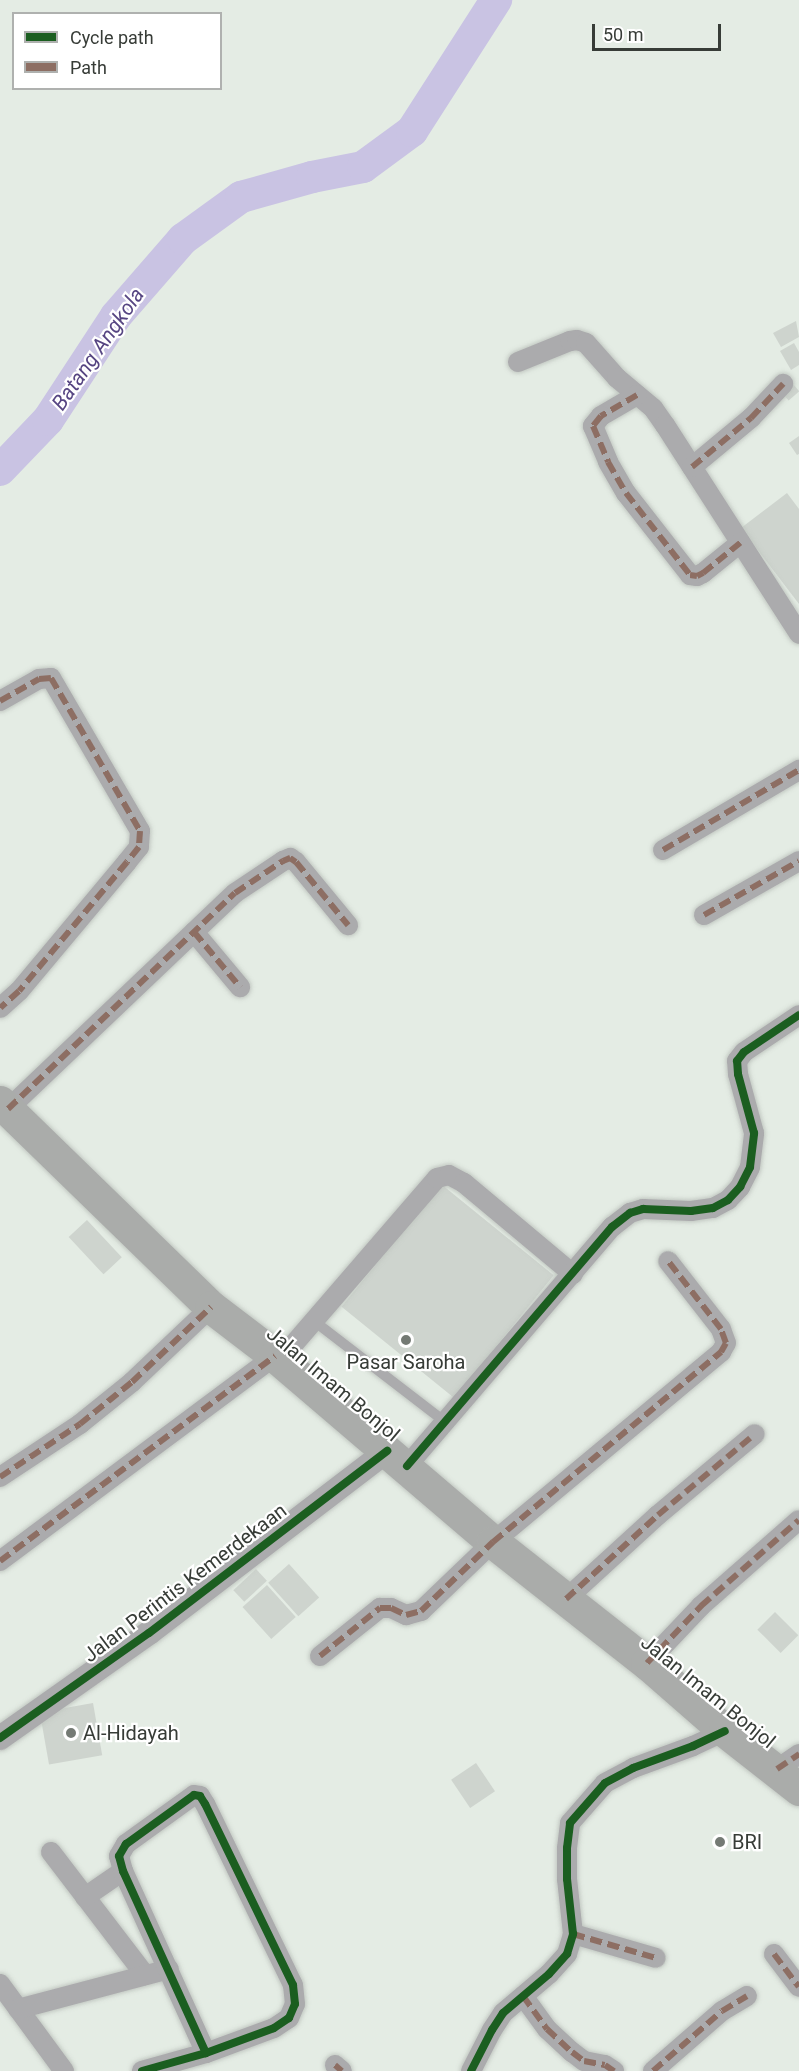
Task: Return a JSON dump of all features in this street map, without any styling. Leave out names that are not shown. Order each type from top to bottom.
[{"type":"highway","name":"Jalan Imam Bonjol","points":[[4,1106],[211,1307],[278,1358],[493,1542],[647,1664],[725,1731],[792,1770]]},
{"type":"street","points":[[518,362],[570,341],[582,340],[653,408],[799,634]]},
{"type":"street","points":[[692,467],[751,418],[783,384]]},
{"type":"street","points":[[637,395],[601,416],[593,426],[608,462],[626,493],[686,571],[694,577],[703,573],[740,543]]},
{"type":"street","points":[[0,701],[39,679],[51,678],[140,831],[139,847],[19,991],[0,1008]]},
{"type":"street","points":[[663,850],[799,770]]},
{"type":"street","points":[[4,1106],[235,893],[290,858],[348,926]]},
{"type":"street","points":[[704,915],[799,861]]},
{"type":"street","points":[[194,932],[240,987]]},
{"type":"street","points":[[397,1459],[444,1421],[612,1227],[630,1213],[643,1209],[691,1211],[713,1208],[728,1200],[740,1187],[750,1167],[754,1133],[738,1074],[737,1061],[744,1052],[799,1015]]},
{"type":"street","points":[[0,1561],[278,1358],[314,1321],[436,1178],[449,1175],[464,1183],[573,1274]]},
{"type":"street","points":[[320,1656],[375,1610],[391,1608],[406,1615],[421,1611],[493,1542],[725,1347],[721,1329],[668,1261]]},
{"type":"street","points":[[0,1477],[88,1417],[132,1382],[211,1307]]},
{"type":"street","points":[[566,1599],[658,1515],[755,1434]]},
{"type":"street","name":"Jalan Perintis Kemerdekaan","points":[[1,1734],[397,1459]]},
{"type":"street","points":[[647,1664],[701,1606],[799,1520]]},
{"type":"street","points":[[471,2071],[503,2013],[549,1974],[567,1954],[573,1934],[567,1879],[570,1823],[605,1783],[633,1768],[693,1746],[725,1731]]},
{"type":"street","points":[[142,2071],[206,2053],[274,2028],[289,2018],[295,2004],[293,1985],[200,1796],[194,1795],[184,1799],[126,1844],[119,1856],[123,1871],[206,2053]]},
{"type":"street","points":[[51,1852],[145,1975]]},
{"type":"street","points":[[85,1897],[123,1871]]},
{"type":"street","points":[[573,1934],[656,1958]]},
{"type":"street","points":[[774,1954],[799,1987]]},
{"type":"street","points":[[18,2009],[169,1969]]},
{"type":"street","points":[[1,1989],[64,2071]]},
{"type":"street","points":[[523,1996],[547,2029],[572,2052],[584,2061],[605,2065],[614,2071]]},
{"type":"street","points":[[653,2071],[722,2011],[747,1996]]},
{"type":"lane","points":[[314,1321],[444,1421]]},
{"type":"building","points":[[796,321],[799,337],[781,347],[773,333]]},
{"type":"building","points":[[794,343],[799,352],[799,365],[791,370],[780,351]]},
{"type":"building","points":[[792,383],[799,391],[789,400],[781,392]]},
{"type":"building","points":[[799,436],[799,454],[797,455],[789,443]]},
{"type":"building","points":[[787,493],[799,509],[799,604],[741,528]]},
{"type":"building","points":[[441,1184],[554,1275],[454,1398],[342,1307]]},
{"type":"building","points":[[87,1220],[122,1257],[103,1274],[69,1237]]},
{"type":"building","points":[[289,1564],[319,1597],[298,1616],[268,1583]]},
{"type":"building","points":[[256,1569],[267,1581],[244,1602],[233,1590]]},
{"type":"building","points":[[267,1585],[296,1617],[271,1639],[242,1607]]},
{"type":"building","points":[[775,1612],[798,1635],[781,1653],[757,1630]]},
{"type":"building","name":"Al-Hidayah","points":[[93,1703],[102,1755],[49,1765],[40,1712]]},
{"type":"building","points":[[476,1763],[495,1791],[470,1808],[451,1780]]},
{"type":"waterway","name":"Batang Angkola","points":[[0,470],[48,420],[116,316],[183,239],[241,197],[312,177],[363,167],[412,131],[496,0]]},
{"type":"marked path","points":[[692,467],[751,418],[783,384]]},
{"type":"marked path","points":[[637,395],[601,416],[593,426],[608,462],[626,493],[690,575],[697,576],[703,573],[740,543]]},
{"type":"marked path","points":[[0,701],[39,679],[51,678],[140,831],[139,847],[19,991],[0,1008]]},
{"type":"marked path","points":[[663,850],[799,770]]},
{"type":"marked path","points":[[8,1109],[235,893],[283,861],[290,858],[296,862],[348,925]]},
{"type":"marked path","points":[[704,915],[799,861]]},
{"type":"marked path","points":[[194,932],[240,987]]},
{"type":"marked path","points":[[320,1656],[380,1608],[391,1608],[406,1615],[421,1611],[493,1542],[721,1352],[726,1343],[721,1329],[668,1261]]},
{"type":"marked path","points":[[0,1477],[80,1424],[132,1382],[211,1307]]},
{"type":"marked path","points":[[0,1561],[275,1356]]},
{"type":"marked path","points":[[566,1599],[658,1515],[755,1434]]},
{"type":"marked path","points":[[647,1663],[701,1606],[799,1520]]},
{"type":"marked path","points":[[777,1769],[799,1754]]},
{"type":"marked path","points":[[573,1934],[656,1958]]},
{"type":"marked path","points":[[774,1954],[799,1987]]},
{"type":"marked path","points":[[523,1996],[547,2029],[572,2052],[584,2061],[605,2065],[614,2071]]},
{"type":"marked path","points":[[653,2071],[722,2011],[747,1996]]},
{"type":"marked path","points":[[335,2065],[342,2071]]},
{"type":"cycle path","points":[[407,1466],[612,1227],[630,1213],[643,1209],[691,1211],[713,1208],[728,1200],[740,1187],[750,1167],[754,1133],[738,1074],[737,1061],[744,1052],[799,1015]]},
{"type":"cycle path","points":[[0,1738],[149,1633],[387,1451]]},
{"type":"cycle path","points":[[471,2071],[503,2013],[549,1974],[567,1954],[573,1934],[567,1879],[570,1823],[605,1783],[633,1768],[693,1746],[725,1731]]},
{"type":"cycle path","points":[[142,2071],[206,2053],[274,2028],[289,2018],[295,2004],[293,1985],[205,1804],[200,1796],[194,1795],[126,1844],[119,1856],[123,1871],[206,2053]]},
{"type":"place","name":"Pasar Saroha","points":[[406,1340]]},
{"type":"place","name":"Al-Hidayah","points":[[71,1733]]},
{"type":"place","name":"BRI","points":[[720,1842]]}]
